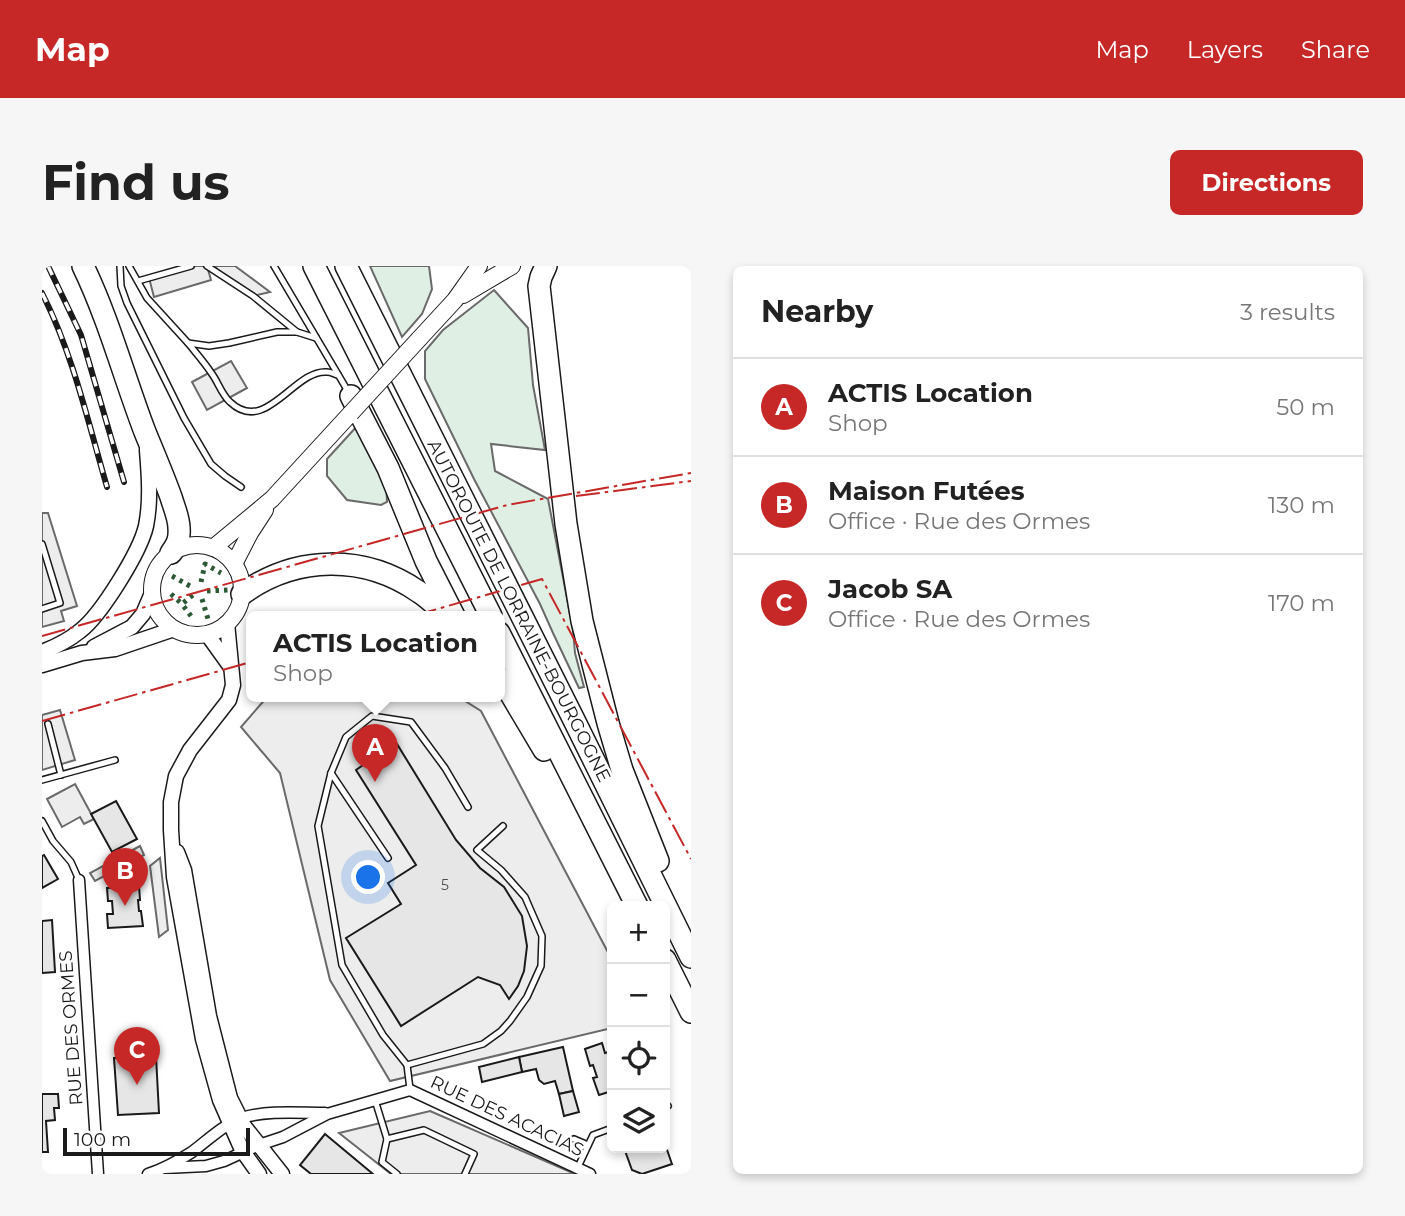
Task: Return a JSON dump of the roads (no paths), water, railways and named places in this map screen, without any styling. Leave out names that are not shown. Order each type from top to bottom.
[{"type":"highway","points":[[83,266],[106,316],[180,528],[178,544],[171,553]]},
{"type":"highway","name":"AUTOROUTE DE LORRAINE-BOURGOGNE","points":[[314,266],[488,611]]},
{"type":"highway","name":"AUTOROUTE DE LORRAINE-BOURGOGNE","points":[[346,266],[664,901]]},
{"type":"highway","points":[[546,266],[541,277],[541,300],[566,524],[582,621],[615,747],[662,872],[667,901]]},
{"type":"highway","points":[[351,405],[388,468],[426,561],[451,611]]},
{"type":"highway","points":[[242,594],[252,586],[301,567],[345,564],[368,567],[386,574],[419,592],[442,611]]},
{"type":"highway","name":"AUTOROUTE DE LORRAINE-BOURGOGNE","points":[[505,645],[634,901]]},
{"type":"highway","points":[[505,685],[564,785],[589,811]]},
{"type":"highway","name":"AUTOROUTE DE LORRAINE-BOURGOGNE","points":[[670,913],[691,957]]},
{"type":"highway","points":[[667,964],[691,1012]]},
{"type":"main road","points":[[234,564],[272,499],[351,405],[455,300],[479,266]]},
{"type":"main road","points":[[455,300],[512,266]]},
{"type":"main road","points":[[213,548],[272,499]]},
{"type":"main road","points":[[198,545],[213,548],[225,554],[239,573],[242,594],[240,605],[227,624],[207,634],[196,635],[174,629],[165,622],[154,604],[152,593],[156,571],[171,553],[184,547],[198,545]]},
{"type":"street","points":[[42,652],[82,631],[95,617],[139,547],[149,500],[145,431]]},
{"type":"street","points":[[82,653],[132,628],[143,614],[152,593]]},
{"type":"street","points":[[227,624],[233,685],[229,700],[190,750],[176,776],[171,802],[174,877],[203,1039],[220,1100],[235,1121],[244,1152],[259,1174]]},
{"type":"street","points":[[42,665],[82,653],[115,649],[174,629]]},
{"type":"street","points":[[207,634],[231,667]]},
{"type":"street","name":"RUE DES ORMES","points":[[79,880],[98,1174]]},
{"type":"street","name":"RUE DES ACACIAS","points":[[165,1168],[206,1166],[224,1161],[284,1137],[327,1114],[410,1090],[590,1174]]},
{"type":"street","name":"RUE DES ACACIAS","points":[[235,1121],[265,1114],[327,1114]]},
{"type":"street","points":[[235,1121],[244,1126],[282,1174]]},
{"type":"street","points":[[148,1174],[165,1168],[192,1152],[235,1121]]},
{"type":"lane","points":[[120,266],[121,286],[127,303],[184,418],[211,464],[241,487]]},
{"type":"lane","points":[[130,266],[147,298],[188,343],[230,402],[240,408],[251,411],[264,408],[276,402],[303,380],[318,373],[338,375]]},
{"type":"lane","points":[[138,281],[191,266]]},
{"type":"lane","points":[[207,266],[253,296],[297,332]]},
{"type":"lane","points":[[215,266],[219,274]]},
{"type":"lane","points":[[274,266],[338,375],[351,405]]},
{"type":"lane","points":[[188,343],[209,346],[277,332],[297,332],[316,338]]},
{"type":"lane","points":[[42,544],[60,604],[42,609]]},
{"type":"lane","points":[[410,1090],[407,1065],[383,1035],[342,965],[318,826],[331,772],[346,737],[372,716],[411,722],[445,768],[468,807]]},
{"type":"lane","points":[[48,724],[61,775]]},
{"type":"lane","points":[[42,780],[115,760]]},
{"type":"lane","points":[[331,772],[388,858]]},
{"type":"lane","points":[[42,821],[49,835],[71,862],[79,880]]},
{"type":"lane","points":[[407,1065],[483,1044],[501,1031],[527,997],[541,966],[542,936],[525,897],[501,870],[477,850],[503,826]]},
{"type":"lane","points":[[42,839],[49,835]]},
{"type":"lane","points":[[375,1100],[387,1139],[382,1162],[397,1174]]},
{"type":"lane","points":[[387,1139],[424,1130],[474,1154],[465,1174]]},
{"type":"lane","points":[[577,1168],[593,1135],[607,1130]]},
{"type":"lane","points":[[574,1139],[587,1146]]},
{"type":"railway","points":[[48,266],[81,335],[124,482]]},
{"type":"railway","points":[[42,293],[63,340],[107,487]]},
{"type":"place","name":"ACTIS Location","points":[[375,782]]},
{"type":"place","name":"Maison Futées","points":[[125,906]]},
{"type":"place","name":"Jacob SA","points":[[137,1085]]}]
